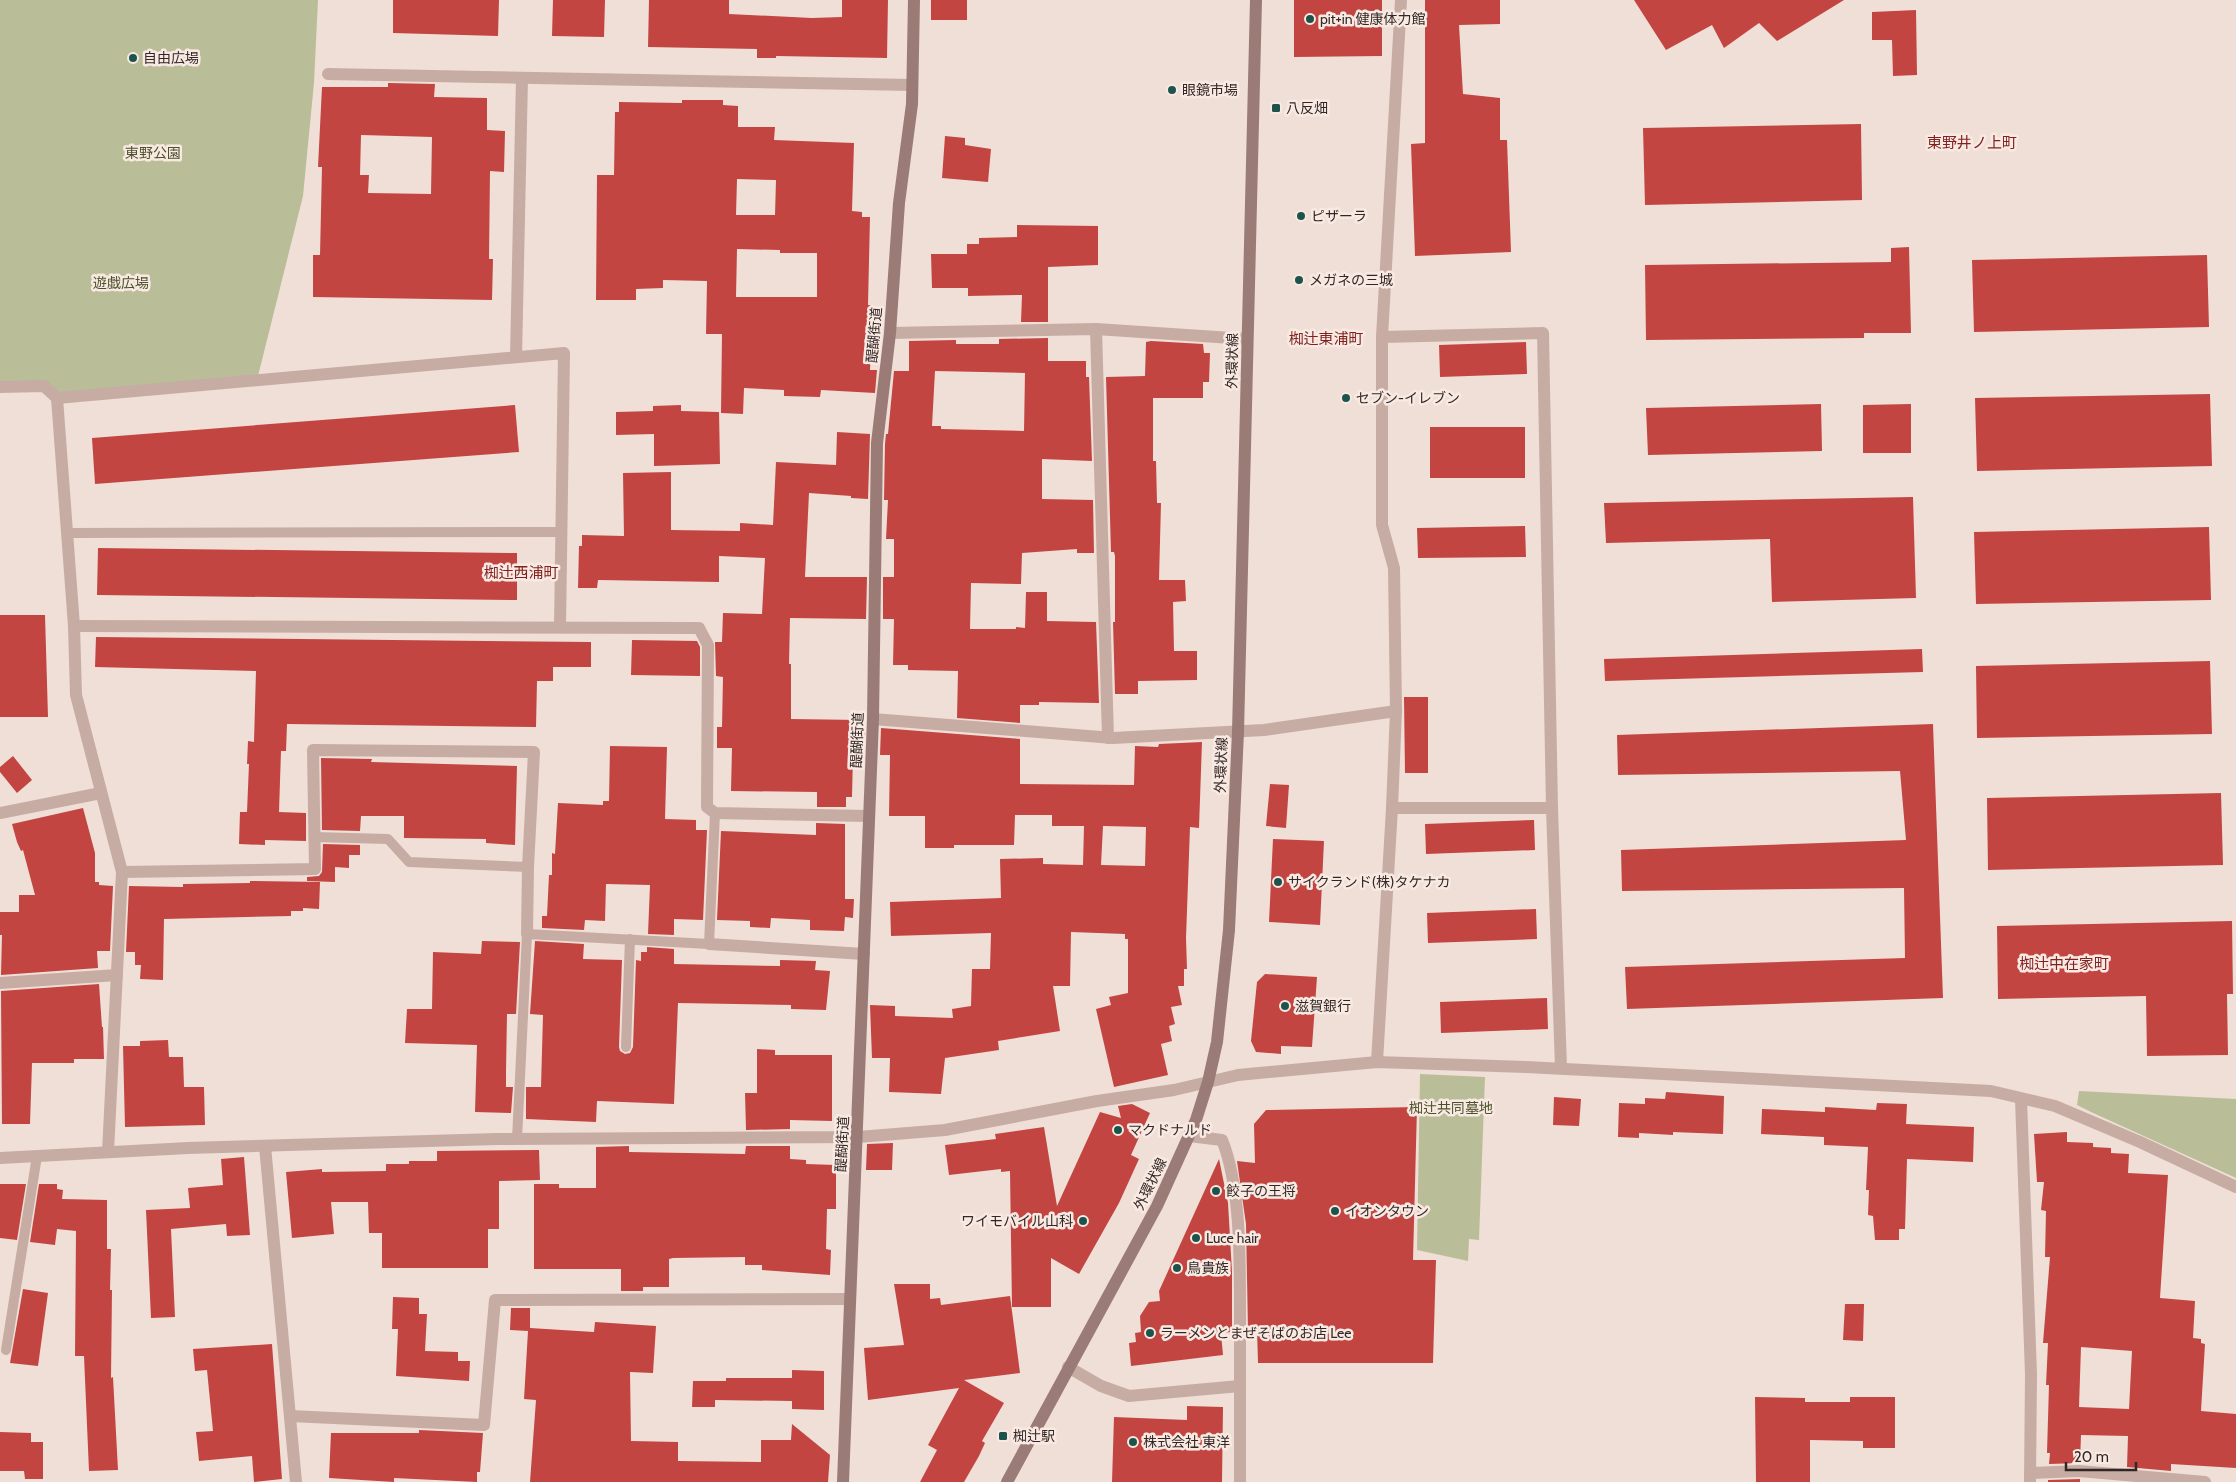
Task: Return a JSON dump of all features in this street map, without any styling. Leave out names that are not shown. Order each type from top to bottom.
[{"type":"street","name":"醍醐街道","points":[[843,1482],[873,719],[877,443],[890,333],[900,203],[912,104],[914,0]]},
{"type":"street","name":"外環状線","points":[[1007,1482],[1157,1206],[1189,1136],[1208,1082],[1217,1042],[1229,930],[1238,732],[1256,0]]},
{"type":"street","points":[[1377,1062],[1396,711],[1394,568],[1382,525],[1382,338],[1401,0]]},
{"type":"street","points":[[328,74],[912,86]]},
{"type":"street","points":[[516,357],[522,78]]},
{"type":"street","points":[[1096,329],[1108,738]]},
{"type":"street","points":[[890,333],[1096,329],[1247,339]]},
{"type":"street","points":[[1382,338],[1543,333],[1552,808],[1561,1068]]},
{"type":"street","points":[[57,398],[564,353],[560,627]]},
{"type":"street","points":[[0,386],[44,386],[57,398],[74,626],[76,695],[122,872],[108,1152]]},
{"type":"street","points":[[74,626],[699,628],[708,644],[707,807],[715,813],[869,816]]},
{"type":"street","points":[[873,719],[1108,738],[1238,732],[1396,711]]},
{"type":"street","points":[[122,872],[314,869],[313,750],[534,752],[528,867],[527,934]]},
{"type":"street","points":[[0,813],[101,793]]},
{"type":"street","points":[[1392,808],[1552,808]]},
{"type":"street","points":[[709,944],[864,954]]},
{"type":"street","points":[[0,983],[117,976]]},
{"type":"street","points":[[0,1158],[265,1146],[516,1139],[858,1137],[945,1130],[1238,1075],[1377,1062],[1561,1068],[1991,1091],[2056,1106],[2140,1142],[2236,1187]]},
{"type":"street","points":[[2021,1098],[2031,1374],[2030,1478],[2079,1471],[2206,1482]]},
{"type":"street","points":[[1189,1136],[1222,1140],[1229,1159],[1240,1248],[1240,1482]]},
{"type":"street","points":[[265,1146],[296,1482]]},
{"type":"street","points":[[290,1416],[484,1424],[495,1300],[849,1299]]},
{"type":"street","points":[[1068,1367],[1101,1386],[1129,1396],[1240,1386]]},
{"type":"lane","points":[[67,533],[562,532]]},
{"type":"lane","points":[[516,1139],[527,934],[709,944],[715,813]]},
{"type":"lane","points":[[314,837],[388,839],[409,862],[528,867]]},
{"type":"lane","points":[[626,1047],[630,939]]},
{"type":"lane","points":[[6,1350],[37,1156]]},
{"type":"green space","name":"東野公園","points":[[0,0],[318,0],[314,83],[303,196],[257,380],[57,398],[44,386],[0,386]]},
{"type":"green space","name":"椥辻共同墓地","points":[[1420,1074],[1485,1077],[1479,1240],[1469,1239],[1468,1261],[1417,1250]]},
{"type":"green space","points":[[2079,1091],[2236,1099],[2236,1178],[2077,1105]]},
{"type":"building","points":[[393,0],[499,0],[498,36],[393,33]]},
{"type":"building","points":[[553,0],[605,0],[604,37],[552,36]]},
{"type":"building","points":[[649,0],[729,0],[729,14],[812,18],[842,17],[842,0],[888,0],[887,58],[776,56],[776,58],[757,58],[757,49],[648,47]]},
{"type":"building","points":[[931,0],[967,0],[967,20],[931,20]]},
{"type":"building","points":[[1294,0],[1382,0],[1382,56],[1294,57]]},
{"type":"building","points":[[1425,0],[1500,0],[1500,24],[1459,25],[1463,94],[1500,98],[1500,140],[1507,140],[1511,252],[1415,256],[1411,144],[1425,143]]},
{"type":"building","points":[[1634,0],[1844,0],[1777,41],[1759,23],[1724,48],[1712,25],[1666,50]]},
{"type":"building","points":[[1916,10],[1917,75],[1893,76],[1892,40],[1872,40],[1872,12]]},
{"type":"building","points":[[388,83],[435,84],[434,97],[487,98],[487,130],[505,131],[504,172],[490,171],[489,259],[493,259],[492,300],[313,297],[313,255],[320,255],[322,167],[318,167],[322,87],[388,87]],"holes":[[[361,135],[432,137],[431,194],[368,193],[369,175],[360,175]]]},
{"type":"building","points":[[682,100],[723,100],[723,105],[738,106],[738,127],[775,127],[774,140],[854,143],[852,211],[862,212],[862,217],[870,217],[868,305],[873,305],[870,370],[877,370],[875,393],[821,390],[820,397],[784,396],[784,390],[744,388],[743,414],[721,413],[722,334],[706,334],[707,281],[663,280],[663,288],[636,289],[636,300],[596,300],[597,175],[614,175],[615,112],[619,112],[619,102],[682,103]],"holes":[[[737,179],[776,180],[775,215],[736,215]],[[737,249],[780,250],[780,253],[817,253],[817,297],[736,297]]]},
{"type":"building","points":[[1861,124],[1862,200],[1645,205],[1643,128]]},
{"type":"building","points":[[945,136],[965,138],[965,145],[991,149],[988,182],[942,178]]},
{"type":"building","points":[[1017,225],[1098,226],[1098,265],[1048,267],[1048,322],[1021,322],[1022,295],[968,296],[968,288],[932,288],[931,254],[967,254],[967,244],[979,244],[979,238],[1017,237]]},
{"type":"building","points":[[1909,247],[1911,333],[1864,333],[1864,338],[1646,340],[1645,265],[1891,262],[1891,248]]},
{"type":"building","points":[[2207,255],[2209,327],[1974,332],[1972,260]]},
{"type":"building","points":[[1048,338],[1048,361],[1086,361],[1086,377],[1089,377],[1092,461],[1042,459],[1042,499],[1093,500],[1094,553],[1077,553],[1077,549],[1022,553],[1021,584],[971,583],[970,629],[1025,628],[1026,592],[1047,592],[1047,621],[1096,622],[1099,703],[1039,702],[1039,705],[1020,705],[1020,723],[957,718],[958,671],[908,670],[908,665],[893,665],[894,619],[883,619],[883,577],[894,577],[894,539],[886,539],[888,500],[884,500],[885,444],[886,434],[888,434],[894,371],[909,371],[909,341],[956,340],[956,344],[999,344],[999,339]],"holes":[[[935,371],[1025,373],[1024,431],[941,429],[941,426],[932,426]]]},
{"type":"building","points":[[1146,342],[1203,344],[1204,353],[1210,353],[1209,382],[1203,382],[1203,398],[1153,398],[1153,461],[1156,461],[1157,503],[1161,503],[1159,580],[1185,580],[1186,601],[1173,602],[1174,651],[1197,651],[1197,680],[1138,681],[1138,694],[1115,694],[1113,622],[1115,622],[1115,556],[1114,552],[1111,552],[1106,377],[1145,376]]},
{"type":"building","points":[[1526,342],[1527,374],[1440,377],[1439,345]]},
{"type":"building","points":[[2210,394],[2212,466],[1977,471],[1975,398]]},
{"type":"building","points":[[1821,404],[1822,451],[1648,455],[1646,408]]},
{"type":"building","points":[[1911,404],[1911,453],[1863,453],[1863,405]]},
{"type":"building","points":[[515,405],[519,452],[95,484],[92,438]]},
{"type":"building","points":[[681,405],[681,411],[719,412],[720,464],[654,466],[654,434],[616,435],[616,412],[653,411],[653,406]]},
{"type":"building","points":[[1430,427],[1525,427],[1525,478],[1430,478]]},
{"type":"building","points":[[837,432],[870,434],[868,499],[809,493],[805,577],[867,577],[866,619],[790,618],[791,719],[860,720],[860,725],[865,725],[863,755],[853,755],[852,797],[846,797],[846,807],[817,807],[817,792],[731,791],[732,748],[717,748],[717,727],[722,727],[723,677],[716,676],[715,642],[722,642],[723,613],[762,614],[765,558],[719,556],[719,582],[598,580],[597,588],[578,588],[579,546],[582,546],[582,535],[624,536],[623,473],[671,472],[671,530],[740,531],[740,523],[773,525],[776,462],[836,465]]},
{"type":"building","points":[[1913,497],[1916,598],[1772,602],[1770,539],[1606,543],[1604,503]]},
{"type":"building","points":[[1525,526],[1526,557],[1418,558],[1417,528]]},
{"type":"building","points":[[2209,527],[2211,600],[1976,604],[1974,532]]},
{"type":"building","points":[[98,548],[517,553],[517,600],[97,595]]},
{"type":"building","points":[[0,615],[45,615],[48,717],[0,717]]},
{"type":"building","points":[[96,637],[591,642],[591,667],[553,667],[553,681],[537,681],[536,727],[287,724],[286,751],[281,751],[279,812],[306,813],[306,841],[265,840],[265,845],[239,844],[240,812],[247,812],[248,741],[254,742],[256,671],[95,667]]},
{"type":"building","points":[[632,640],[697,641],[700,647],[700,676],[631,675]]},
{"type":"building","points":[[1922,649],[1923,672],[1605,681],[1604,659]]},
{"type":"building","points":[[2210,661],[2212,734],[1977,738],[1976,666]]},
{"type":"building","points":[[1404,697],[1428,697],[1428,773],[1405,773]]},
{"type":"building","points":[[1933,724],[1943,998],[1627,1009],[1625,967],[1905,958],[1904,888],[1622,891],[1621,850],[1906,840],[1900,771],[1618,775],[1617,735]]},
{"type":"building","points":[[881,728],[1020,739],[1020,784],[1134,785],[1135,746],[1158,747],[1159,744],[1202,742],[1199,828],[1190,827],[1186,938],[1187,969],[1184,969],[1184,986],[1178,986],[1182,1005],[1171,1007],[1175,1024],[1169,1026],[1172,1041],[1161,1044],[1168,1075],[1114,1087],[1096,1009],[1111,1005],[1109,997],[1128,993],[1128,939],[1125,939],[1125,934],[1071,932],[1070,986],[1053,986],[1060,1031],[998,1041],[999,1050],[945,1058],[941,1094],[889,1092],[890,1058],[872,1058],[870,1005],[895,1006],[895,1016],[953,1018],[952,1009],[971,1006],[972,969],[990,969],[991,933],[891,936],[890,902],[1001,898],[1000,859],[1043,858],[1043,864],[1083,865],[1084,826],[1052,826],[1052,815],[1015,815],[1014,845],[954,845],[954,848],[925,848],[925,816],[889,816],[890,755],[880,755]],"holes":[[[1103,826],[1146,827],[1145,866],[1101,865]]]},
{"type":"building","points":[[610,746],[667,747],[665,819],[696,820],[696,830],[707,830],[703,920],[674,919],[674,935],[648,934],[650,885],[606,884],[605,921],[585,920],[584,930],[542,928],[542,916],[547,916],[549,875],[552,875],[552,853],[555,854],[558,803],[603,805],[603,801],[609,801]]},
{"type":"building","points":[[13,756],[32,780],[17,793],[0,772],[0,767]]},
{"type":"building","points":[[321,758],[372,759],[371,762],[517,766],[515,845],[486,843],[486,839],[404,838],[404,816],[361,816],[360,831],[322,830]]},
{"type":"building","points":[[1270,784],[1289,785],[1286,828],[1266,826]]},
{"type":"building","points":[[2221,793],[2223,865],[1988,870],[1987,798]]},
{"type":"building","points":[[83,808],[95,853],[95,882],[99,882],[99,885],[113,886],[110,951],[97,951],[98,968],[1,975],[2,935],[0,935],[0,912],[19,912],[19,895],[35,895],[23,850],[21,851],[17,842],[12,824]]},
{"type":"building","points":[[1534,820],[1535,850],[1426,854],[1425,824]]},
{"type":"building","points":[[816,823],[845,824],[845,899],[854,899],[853,918],[845,917],[844,931],[810,930],[810,920],[771,918],[770,928],[750,927],[750,921],[717,920],[721,831],[816,835]]},
{"type":"building","points":[[1273,839],[1324,841],[1320,925],[1269,922]]},
{"type":"building","points":[[323,844],[360,845],[360,855],[349,855],[349,868],[335,867],[335,882],[307,881],[307,877],[319,876],[322,872]]},
{"type":"building","points":[[250,881],[320,882],[319,909],[303,908],[303,911],[291,911],[291,916],[164,919],[163,980],[140,979],[141,965],[135,965],[135,952],[126,952],[129,886],[183,887],[183,884],[250,883]]},
{"type":"building","points":[[1536,909],[1537,939],[1428,943],[1427,913]]},
{"type":"building","points":[[2232,921],[2233,994],[2227,994],[2228,1055],[2147,1056],[2146,996],[1998,999],[1997,926]]},
{"type":"building","points":[[482,941],[520,942],[516,1014],[507,1014],[506,1087],[513,1087],[511,1113],[475,1112],[477,1045],[405,1043],[407,1009],[432,1009],[433,952],[481,954]]},
{"type":"building","points":[[535,941],[584,944],[583,959],[622,960],[619,1047],[620,1051],[625,1054],[630,1053],[633,1047],[636,960],[641,961],[641,952],[647,952],[647,947],[674,949],[674,964],[780,966],[780,960],[816,961],[815,970],[830,971],[826,1010],[791,1009],[791,1005],[678,1003],[674,1104],[597,1101],[596,1122],[526,1119],[526,1087],[541,1087],[543,1015],[530,1014]]},
{"type":"building","name":"滋賀銀行","points":[[1265,974],[1317,977],[1312,1047],[1281,1046],[1281,1054],[1256,1052],[1251,1041],[1257,982]]},
{"type":"building","points":[[99,984],[104,1059],[74,1059],[74,1063],[32,1063],[30,1124],[2,1124],[1,991]]},
{"type":"building","points":[[1547,998],[1548,1029],[1441,1033],[1440,1002]]},
{"type":"building","points":[[168,1040],[169,1057],[183,1057],[184,1087],[204,1087],[205,1125],[125,1127],[123,1046],[140,1046],[140,1041]]},
{"type":"building","points":[[757,1049],[775,1050],[775,1055],[832,1055],[832,1121],[790,1120],[790,1129],[746,1130],[745,1093],[757,1093]]},
{"type":"building","points":[[1666,1092],[1724,1096],[1723,1134],[1673,1132],[1673,1135],[1639,1133],[1639,1138],[1618,1137],[1619,1103],[1645,1104],[1645,1098],[1665,1099]]},
{"type":"building","points":[[1554,1097],[1581,1099],[1579,1126],[1553,1125]]},
{"type":"building","points":[[1877,1103],[1907,1104],[1906,1124],[1974,1127],[1973,1162],[1907,1159],[1905,1229],[1899,1229],[1899,1240],[1875,1240],[1873,1216],[1868,1215],[1869,1190],[1866,1190],[1868,1147],[1824,1145],[1824,1137],[1761,1134],[1762,1109],[1825,1112],[1825,1107],[1876,1110]]},
{"type":"building","points":[[1132,1104],[1150,1113],[1131,1155],[1139,1159],[1119,1203],[1079,1274],[1051,1258],[1051,1307],[1012,1307],[1010,1171],[1001,1172],[1001,1169],[949,1175],[945,1145],[996,1139],[995,1134],[1044,1127],[1057,1206],[1100,1112],[1121,1118],[1118,1106]]},
{"type":"building","name":"イオンタウン","points":[[1417,1107],[1413,1260],[1436,1260],[1433,1363],[1258,1363],[1257,1329],[1248,1330],[1246,1224],[1237,1161],[1255,1163],[1254,1124],[1266,1110]]},
{"type":"building","points":[[2067,1132],[2067,1142],[2093,1143],[2093,1147],[2111,1148],[2111,1153],[2129,1154],[2128,1173],[2168,1175],[2160,1298],[2195,1301],[2193,1338],[2201,1339],[2201,1343],[2205,1344],[2201,1411],[2236,1414],[2236,1468],[2171,1464],[2171,1471],[2127,1467],[2128,1436],[2081,1435],[2080,1463],[2049,1464],[2050,1453],[2047,1453],[2049,1385],[2046,1385],[2048,1343],[2043,1343],[2050,1257],[2045,1257],[2046,1211],[2041,1210],[2044,1182],[2037,1182],[2034,1134]],"holes":[[[2081,1347],[2132,1351],[2129,1409],[2079,1407]]]},
{"type":"building","points":[[893,1143],[892,1170],[866,1170],[867,1144]]},
{"type":"building","points":[[629,1146],[629,1152],[745,1154],[746,1146],[790,1146],[790,1159],[806,1160],[806,1164],[836,1165],[836,1209],[827,1209],[826,1249],[831,1250],[830,1275],[762,1270],[762,1265],[745,1265],[745,1257],[673,1258],[669,1259],[669,1287],[643,1287],[643,1291],[621,1291],[621,1269],[534,1269],[534,1184],[559,1184],[559,1188],[596,1188],[596,1147]]},
{"type":"building","points":[[539,1150],[540,1180],[499,1181],[499,1229],[488,1229],[488,1268],[382,1268],[382,1233],[369,1233],[368,1202],[331,1202],[334,1234],[292,1238],[286,1172],[322,1169],[322,1172],[386,1171],[386,1164],[409,1164],[409,1161],[437,1161],[437,1151]]},
{"type":"building","points":[[244,1157],[250,1235],[227,1236],[226,1224],[171,1229],[175,1317],[151,1318],[146,1210],[190,1208],[188,1188],[223,1185],[221,1159]]},
{"type":"building","points":[[1219,1159],[1228,1203],[1232,1272],[1232,1332],[1221,1333],[1223,1355],[1131,1366],[1129,1343],[1136,1342],[1135,1333],[1141,1332],[1140,1316],[1149,1302],[1160,1301],[1159,1291]]},
{"type":"building","points":[[0,1184],[26,1184],[17,1240],[0,1238]]},
{"type":"building","points":[[39,1184],[57,1184],[57,1189],[63,1190],[62,1199],[107,1200],[107,1249],[111,1249],[110,1290],[112,1290],[111,1378],[113,1377],[118,1470],[89,1471],[84,1356],[75,1356],[76,1231],[57,1229],[55,1245],[30,1242]]},
{"type":"building","points":[[894,1284],[930,1284],[930,1299],[940,1298],[941,1305],[1010,1296],[1020,1373],[964,1380],[1004,1403],[982,1441],[985,1443],[964,1482],[920,1482],[937,1450],[928,1445],[959,1388],[868,1400],[864,1348],[904,1345]]},
{"type":"building","points":[[23,1289],[48,1293],[38,1366],[10,1363]]},
{"type":"building","points":[[393,1297],[419,1298],[419,1314],[427,1314],[425,1351],[458,1352],[458,1361],[470,1361],[469,1381],[396,1376],[398,1329],[392,1329]]},
{"type":"building","points":[[1845,1304],[1864,1304],[1863,1341],[1843,1340]]},
{"type":"building","points":[[511,1308],[530,1308],[530,1328],[594,1332],[595,1322],[656,1326],[653,1373],[630,1372],[631,1441],[678,1442],[678,1461],[761,1462],[761,1440],[791,1440],[792,1424],[830,1455],[828,1482],[530,1482],[536,1400],[524,1399],[528,1331],[510,1330]]},
{"type":"building","points":[[272,1344],[282,1479],[254,1482],[252,1456],[199,1461],[196,1432],[213,1431],[207,1370],[195,1371],[193,1349]]},
{"type":"building","points":[[792,1370],[824,1371],[824,1410],[792,1409],[792,1401],[715,1400],[715,1407],[692,1407],[693,1381],[726,1381],[726,1378],[792,1378]]},
{"type":"building","points":[[1755,1397],[1805,1398],[1805,1402],[1850,1402],[1850,1397],[1895,1397],[1895,1448],[1863,1448],[1863,1441],[1810,1440],[1810,1482],[1756,1482]]},
{"type":"building","points":[[1187,1406],[1223,1407],[1222,1482],[1112,1482],[1114,1417],[1187,1420]]},
{"type":"building","points":[[419,1430],[483,1433],[480,1472],[477,1472],[477,1482],[394,1478],[394,1482],[329,1478],[331,1433],[419,1433]]},
{"type":"building","points":[[0,1432],[31,1433],[31,1442],[43,1442],[43,1479],[25,1479],[24,1471],[0,1471]]},
{"type":"building","points":[[2080,1479],[2080,1482],[2048,1482],[2048,1480]]},
{"type":"place","name":"pit+in 健康体力館","points":[[1310,19]]},
{"type":"place","name":"自由広場","points":[[133,58]]},
{"type":"place","name":"眼鏡市場","points":[[1172,90]]},
{"type":"place","name":"八反畑","points":[[1276,108]]},
{"type":"place","name":"ピザーラ","points":[[1301,216]]},
{"type":"place","name":"メガネの三城","points":[[1299,280]]},
{"type":"place","name":"セブン-イレブン","points":[[1346,398]]},
{"type":"place","name":"サイクランド(株)タケナカ","points":[[1278,882]]},
{"type":"place","name":"滋賀銀行","points":[[1285,1006]]},
{"type":"place","name":"マクドナルド","points":[[1118,1130]]},
{"type":"place","name":"餃子の王将","points":[[1216,1191]]},
{"type":"place","name":"イオンタウン","points":[[1335,1211]]},
{"type":"place","name":"ワイモバイル山科","points":[[1083,1221]]},
{"type":"place","name":"Luce hair","points":[[1196,1238]]},
{"type":"place","name":"鳥貴族","points":[[1177,1268]]},
{"type":"place","name":"ラーメンとまぜそばのお店 Lee","points":[[1150,1333]]},
{"type":"place","name":"椥辻駅","points":[[1003,1436]]},
{"type":"place","name":"株式会社 東洋","points":[[1133,1442]]},
{"type":"district","name":"東野井ノ上町","points":[[1972,143]]},
{"type":"district","name":"椥辻東浦町","points":[[1326,339]]},
{"type":"district","name":"椥辻西浦町","points":[[521,573]]},
{"type":"district","name":"椥辻中在家町","points":[[2064,964]]},
{"type":"park label","name":"遊戯広場","points":[[121,283]]}]
